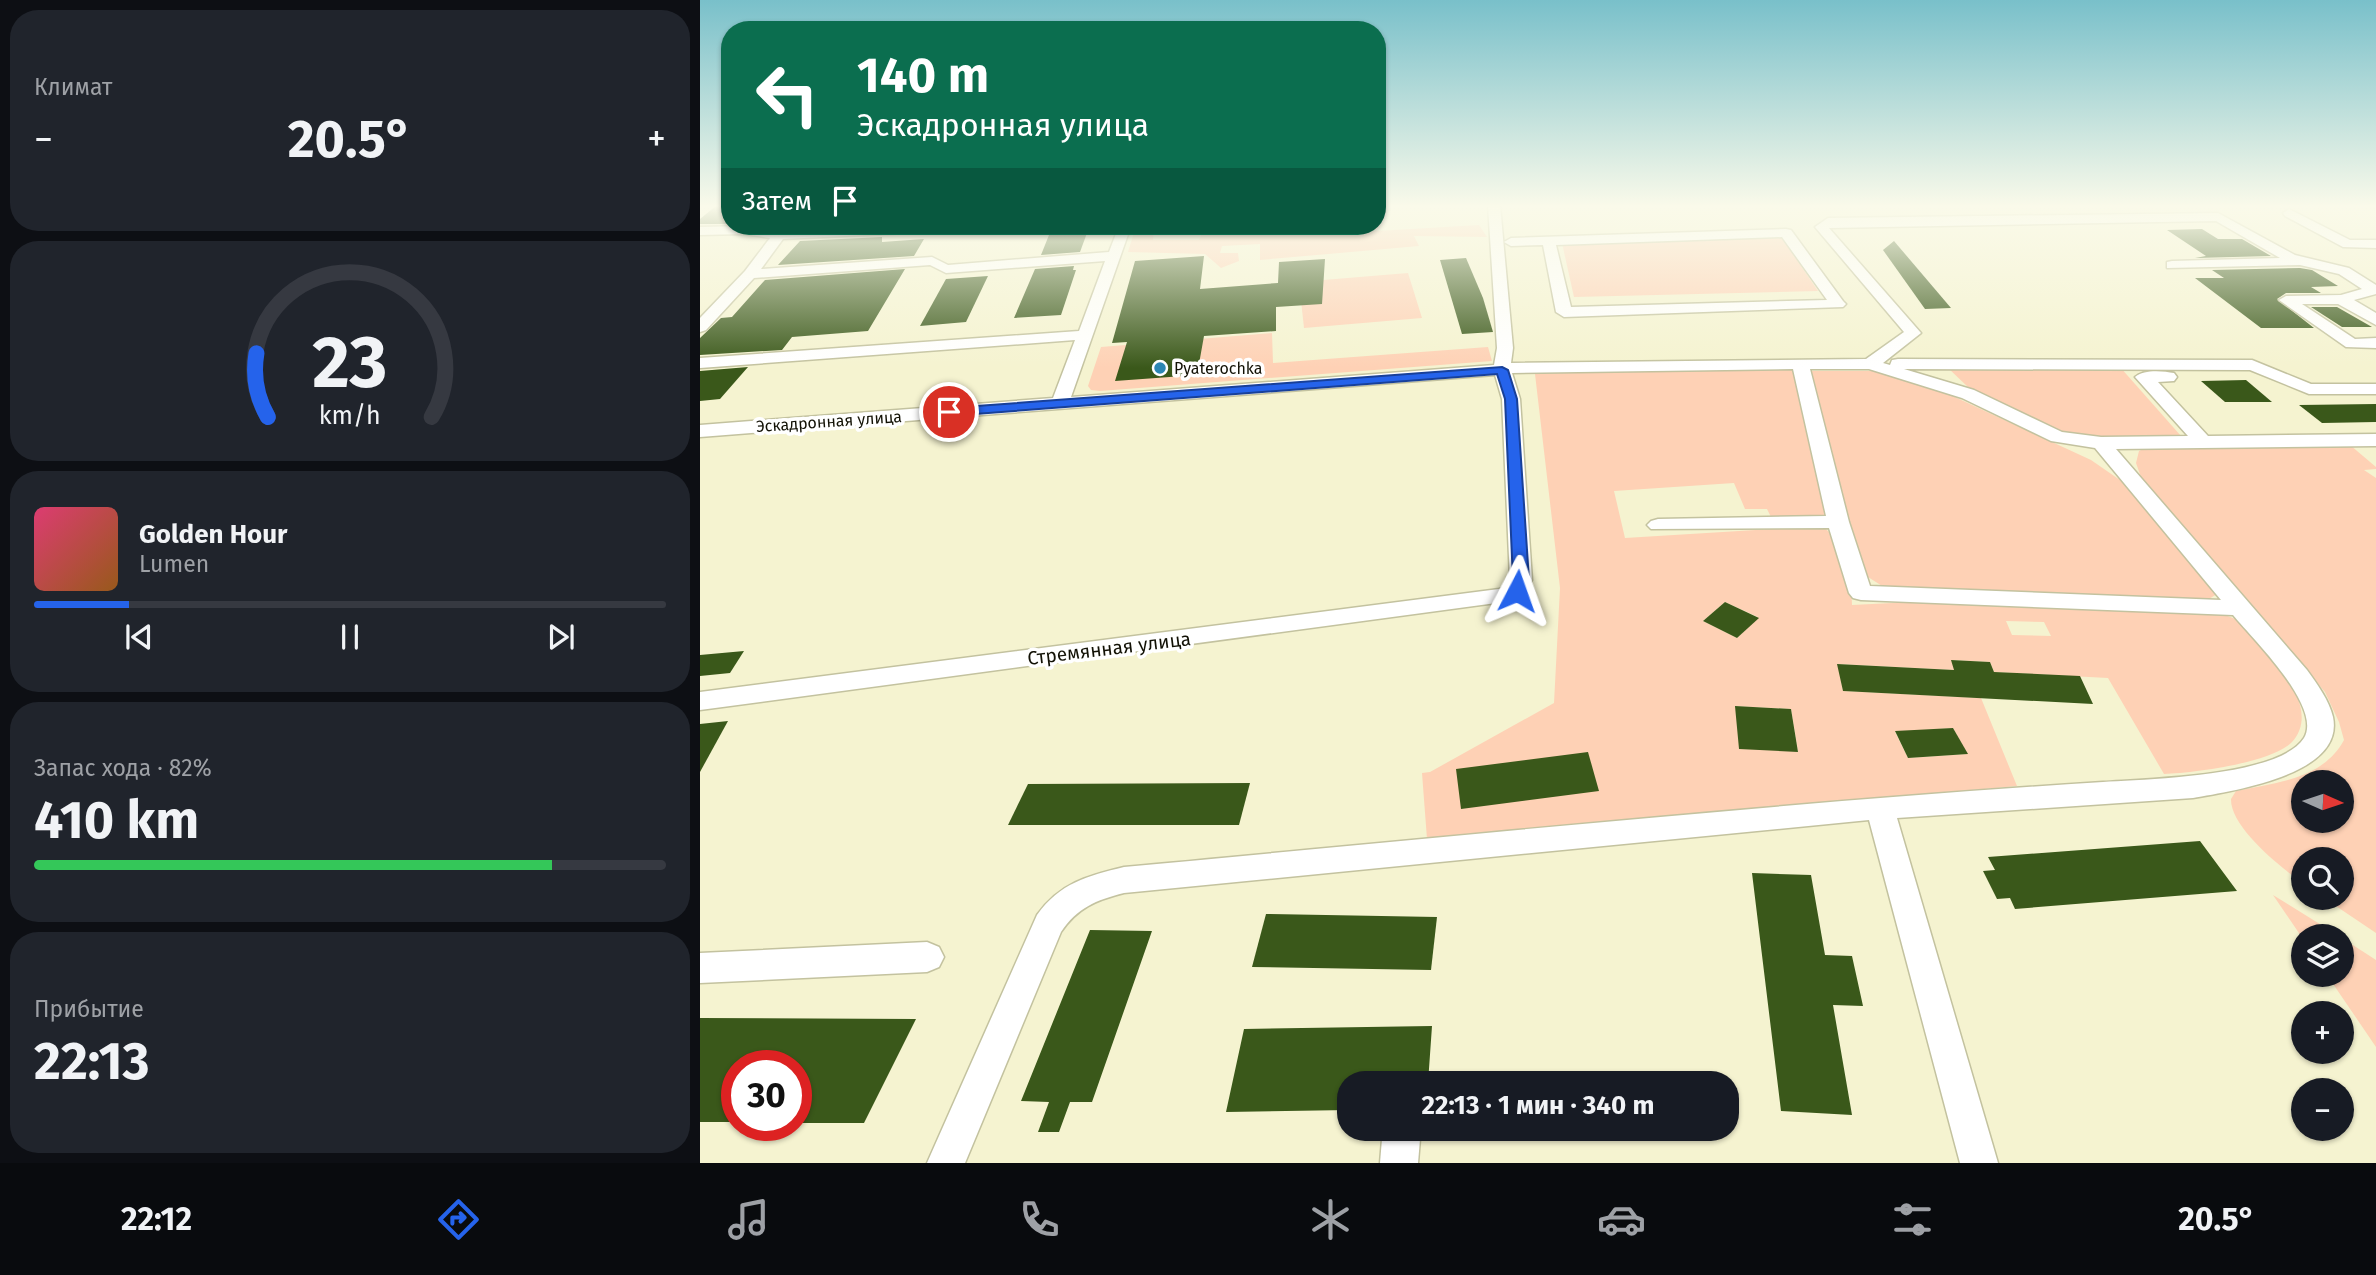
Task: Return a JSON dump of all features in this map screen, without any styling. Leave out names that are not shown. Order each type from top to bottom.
[{"type":"street","points":[[700,327],[761,259]]},
{"type":"street","points":[[750,274],[932,261],[946,269],[1070,259]]},
{"type":"street","points":[[1059,403],[1111,259]]},
{"type":"street","points":[[1498,259],[1505,348],[1502,370]]},
{"type":"street","points":[[1849,259],[1968,394]]},
{"type":"street","points":[[2295,259],[2376,279]]},
{"type":"street","points":[[2172,265],[2305,262]]},
{"type":"street","points":[[2344,271],[2374,290],[2341,299],[2286,300],[2352,344],[2376,344]]},
{"type":"street","points":[[2341,299],[2376,320]]},
{"type":"street","points":[[1870,363],[1913,333]]},
{"type":"street","points":[[1870,363],[1968,394],[2057,438],[2101,443],[2376,440]]},
{"type":"street","name":"Эскадронная улица","points":[[700,431],[1542,366],[1870,363],[2252,365],[2309,389],[2376,389]]},
{"type":"street","points":[[1800,364],[1838,522],[1861,593],[2242,608]]},
{"type":"street","name":"Стремянная улица","points":[[700,701],[1503,596],[1517,591],[1521,580],[1511,399],[1502,370]]},
{"type":"street","points":[[2190,377],[2144,377],[2203,442]]},
{"type":"street","points":[[946,1163],[1048,925],[1070,899],[1096,887],[1125,880],[1259,866],[1880,808],[2192,787],[2243,777],[2295,759],[2315,746],[2320,731],[2320,717],[2298,676],[2101,443]]},
{"type":"street","points":[[1658,525],[1838,522]]},
{"type":"street","points":[[1880,808],[1979,1163]]},
{"type":"street","points":[[700,968],[927,957]]},
{"type":"lane","points":[[1553,259],[1564,312],[1838,304],[1805,259]]},
{"type":"lane","points":[[700,363],[1081,341]]},
{"type":"lane","points":[[700,376],[1081,341]]},
{"type":"shaded area","points":[[1211,259],[1239,259],[1239,261],[1221,268]]},
{"type":"shaded area","points":[[1566,259],[1796,259],[1818,291],[1574,297]]},
{"type":"shaded area","points":[[1408,273],[1422,318],[1304,328],[1299,282]]},
{"type":"shaded area","points":[[1272,333],[1273,363],[1488,347],[1492,361],[1100,391],[1091,390],[1088,386],[1101,347]]},
{"type":"shaded area","points":[[1947,367],[2120,367],[2181,436],[2069,436],[1970,389]]},
{"type":"shaded area","points":[[1540,369],[1796,370],[1829,513],[1817,519],[1771,517],[1767,509],[1745,509],[1734,483],[1614,491],[1625,538],[1822,526],[1829,532],[1851,581],[1852,605],[1913,602],[2209,611],[2222,614],[2249,629],[2288,680],[2300,705],[2302,718],[2299,730],[2292,742],[2268,756],[2212,769],[2164,774],[2108,678],[1994,672],[1990,662],[1952,660],[1954,670],[1838,664],[1843,691],[1981,698],[2017,786],[1427,839],[1422,773],[1430,772],[1554,703],[1560,588],[1535,374]],"holes":[[[1725,602],[1758,617],[1737,638],[1703,621]],[[2006,621],[2044,622],[2051,636],[2012,635]],[[1735,706],[1791,709],[1797,752]],[[1953,728],[1967,754],[1908,758],[1895,732]]]},
{"type":"shaded area","points":[[1809,371],[1884,371],[1931,386],[2091,460],[2120,480],[2217,594],[2204,602],[1887,589],[1860,572]]},
{"type":"shaded area","points":[[2350,445],[2376,467],[2364,470],[2376,478],[2376,933],[2342,910],[2354,910],[2354,847],[2291,847],[2291,874],[2258,846],[2233,810],[2231,799],[2236,791],[2291,779],[2291,833],[2354,833],[2354,770],[2313,770],[2335,753],[2344,740],[2325,692],[2142,480],[2136,463],[2139,451],[2147,447]]},
{"type":"shaded area","points":[[2273,895],[2291,906],[2291,910],[2297,910],[2320,924],[2293,924]]},
{"type":"shaded area","points":[[2354,946],[2376,960],[2376,1047],[2354,1015],[2354,1001],[2345,1001],[2335,987],[2354,987]]},
{"type":"building","points":[[783,259],[865,259],[778,265]]},
{"type":"building","points":[[1204,259],[1200,289],[1278,283],[1279,262],[1325,259],[1322,304],[1276,307],[1276,331],[1204,336],[1197,375],[1115,381],[1127,342],[1112,343],[1135,261]]},
{"type":"building","points":[[1467,259],[1483,298],[1493,332],[1462,334],[1440,260]]},
{"type":"building","points":[[1890,259],[1910,259],[1951,308],[1925,309]]},
{"type":"building","points":[[1074,266],[1073,270],[1076,270],[1061,315],[1014,318],[1035,269]]},
{"type":"building","points":[[905,269],[868,331],[792,337],[782,350],[700,355],[700,338],[721,318],[732,317],[765,280]]},
{"type":"building","points":[[2212,270],[2312,270],[2338,286],[2311,287],[2321,293],[2286,293],[2277,299],[2314,328],[2261,328],[2195,278],[2224,278]]},
{"type":"building","points":[[988,276],[966,322],[920,326],[946,279]]},
{"type":"building","points":[[2311,307],[2337,307],[2372,327],[2342,327]]},
{"type":"building","points":[[748,367],[720,399],[700,401],[700,371]]},
{"type":"building","points":[[2246,380],[2272,402],[2225,402],[2201,381]]},
{"type":"building","points":[[2376,404],[2376,422],[2322,423],[2299,405]]},
{"type":"building","points":[[1725,602],[1759,618],[1737,638],[1703,621]]},
{"type":"building","points":[[744,651],[730,673],[700,676],[700,655]]},
{"type":"building","points":[[1951,660],[1990,662],[1994,672],[2080,676],[2093,704],[1843,691],[1837,664],[1954,670]]},
{"type":"building","points":[[1735,706],[1791,709],[1798,752],[1739,749]]},
{"type":"building","points":[[728,721],[700,772],[700,724]]},
{"type":"building","points":[[1953,728],[1968,754],[1908,758],[1895,731]]},
{"type":"building","points":[[1588,752],[1599,791],[1461,809],[1456,769]]},
{"type":"building","points":[[1250,783],[1239,825],[1008,825],[1028,784]]},
{"type":"building","points":[[2200,841],[2237,891],[2015,909],[2010,898],[1997,899],[1983,871],[1995,870],[1988,857]]},
{"type":"building","points":[[1752,873],[1811,875],[1825,955],[1852,956],[1863,1006],[1833,1005],[1852,1115],[1781,1111]]},
{"type":"building","points":[[1266,914],[1437,917],[1431,970],[1252,967]]},
{"type":"building","points":[[1090,930],[1152,931],[1092,1102],[1070,1102],[1059,1132],[1038,1132],[1049,1102],[1021,1101]]},
{"type":"building","points":[[700,1018],[916,1019],[864,1123],[812,1123],[812,1050],[721,1050],[721,1122],[700,1122]]},
{"type":"building","points":[[1432,1026],[1429,1071],[1337,1071],[1337,1110],[1226,1112],[1244,1029]]},
{"type":"place","name":"Pyaterochka","points":[[1160,368]]},
{"type":"route","points":[[949,412],[1502,370],[1511,399],[1521,580],[1517,591]]}]
